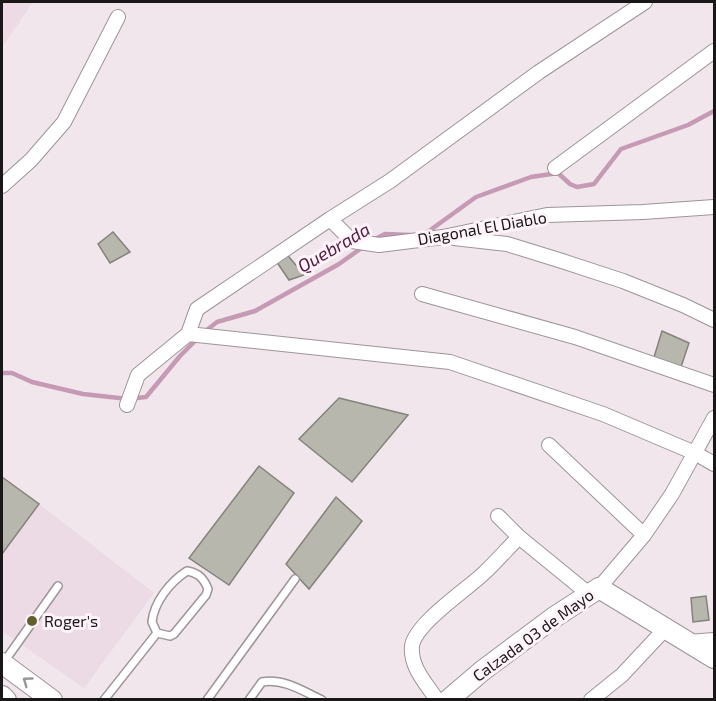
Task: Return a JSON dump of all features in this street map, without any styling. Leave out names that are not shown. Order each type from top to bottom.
[{"type":"street","points":[[129,399],[138,375],[192,334],[197,309],[390,181],[540,72],[645,2]]},
{"type":"street","points":[[2,186],[31,160],[64,122],[118,17]]},
{"type":"street","points":[[555,168],[714,51]]},
{"type":"street","name":"Diagonal El Diablo","points":[[330,219],[352,241],[379,245],[443,237],[547,215],[714,207]]},
{"type":"street","points":[[443,237],[507,244],[623,281],[683,304],[714,320]]},
{"type":"street","points":[[422,294],[575,337],[714,385]]},
{"type":"street","points":[[192,334],[450,362],[603,414],[695,453],[714,464]]},
{"type":"street","name":"Calzada 03 de Mayo","points":[[448,699],[553,618],[594,591],[644,535],[672,494],[714,418]]},
{"type":"street","points":[[549,445],[644,535]]},
{"type":"street","points":[[498,516],[519,537],[594,591],[665,628],[714,658]]},
{"type":"street","points":[[437,699],[413,664],[412,645],[417,633],[446,604],[482,575],[519,537]]},
{"type":"street","points":[[591,699],[622,675],[665,628]]},
{"type":"street","points":[[689,642],[714,640]]},
{"type":"street","points":[[2,664],[52,699]]},
{"type":"street","points":[[2,696],[6,699]]},
{"type":"lane","points":[[187,571],[194,572],[201,577],[208,590],[206,595],[174,634],[170,636],[157,633],[152,622],[154,609],[178,577],[187,571]]},
{"type":"lane","points":[[207,699],[296,579]]},
{"type":"lane","points":[[2,664],[58,586]]},
{"type":"lane","points":[[104,699],[157,633]]},
{"type":"lane","points":[[249,699],[262,682],[273,680],[299,688],[322,699]]},
{"type":"shaded area","points":[[2,2],[33,2],[2,47]]},
{"type":"shaded area","points":[[39,504],[154,593],[84,688],[2,631],[2,553]]},
{"type":"building","points":[[113,232],[130,252],[110,263],[98,244]]},
{"type":"building","points":[[285,252],[304,275],[289,280],[274,258]]},
{"type":"building","points":[[662,331],[689,343],[680,370],[654,357]]},
{"type":"building","points":[[339,398],[408,415],[352,482],[299,439]]},
{"type":"building","points":[[259,466],[294,493],[229,585],[189,558]]},
{"type":"building","points":[[2,477],[39,504],[2,554]]},
{"type":"building","points":[[336,497],[362,521],[309,589],[286,564]]},
{"type":"building","points":[[706,596],[709,620],[693,622],[691,598]]},
{"type":"waterway","name":"Quebrada","points":[[422,234],[476,197],[531,177],[558,173],[577,187],[594,184],[621,149],[688,125],[714,111]]},
{"type":"waterway","name":"Quebrada","points":[[373,240],[385,234],[411,235]]},
{"type":"waterway","name":"Quebrada","points":[[203,333],[217,322],[255,311],[339,264],[363,247]]},
{"type":"waterway","name":"Quebrada","points":[[2,373],[12,373],[32,382],[83,394],[128,399],[146,397],[197,339]]},
{"type":"place","name":"Roger's","points":[[32,621]]}]
